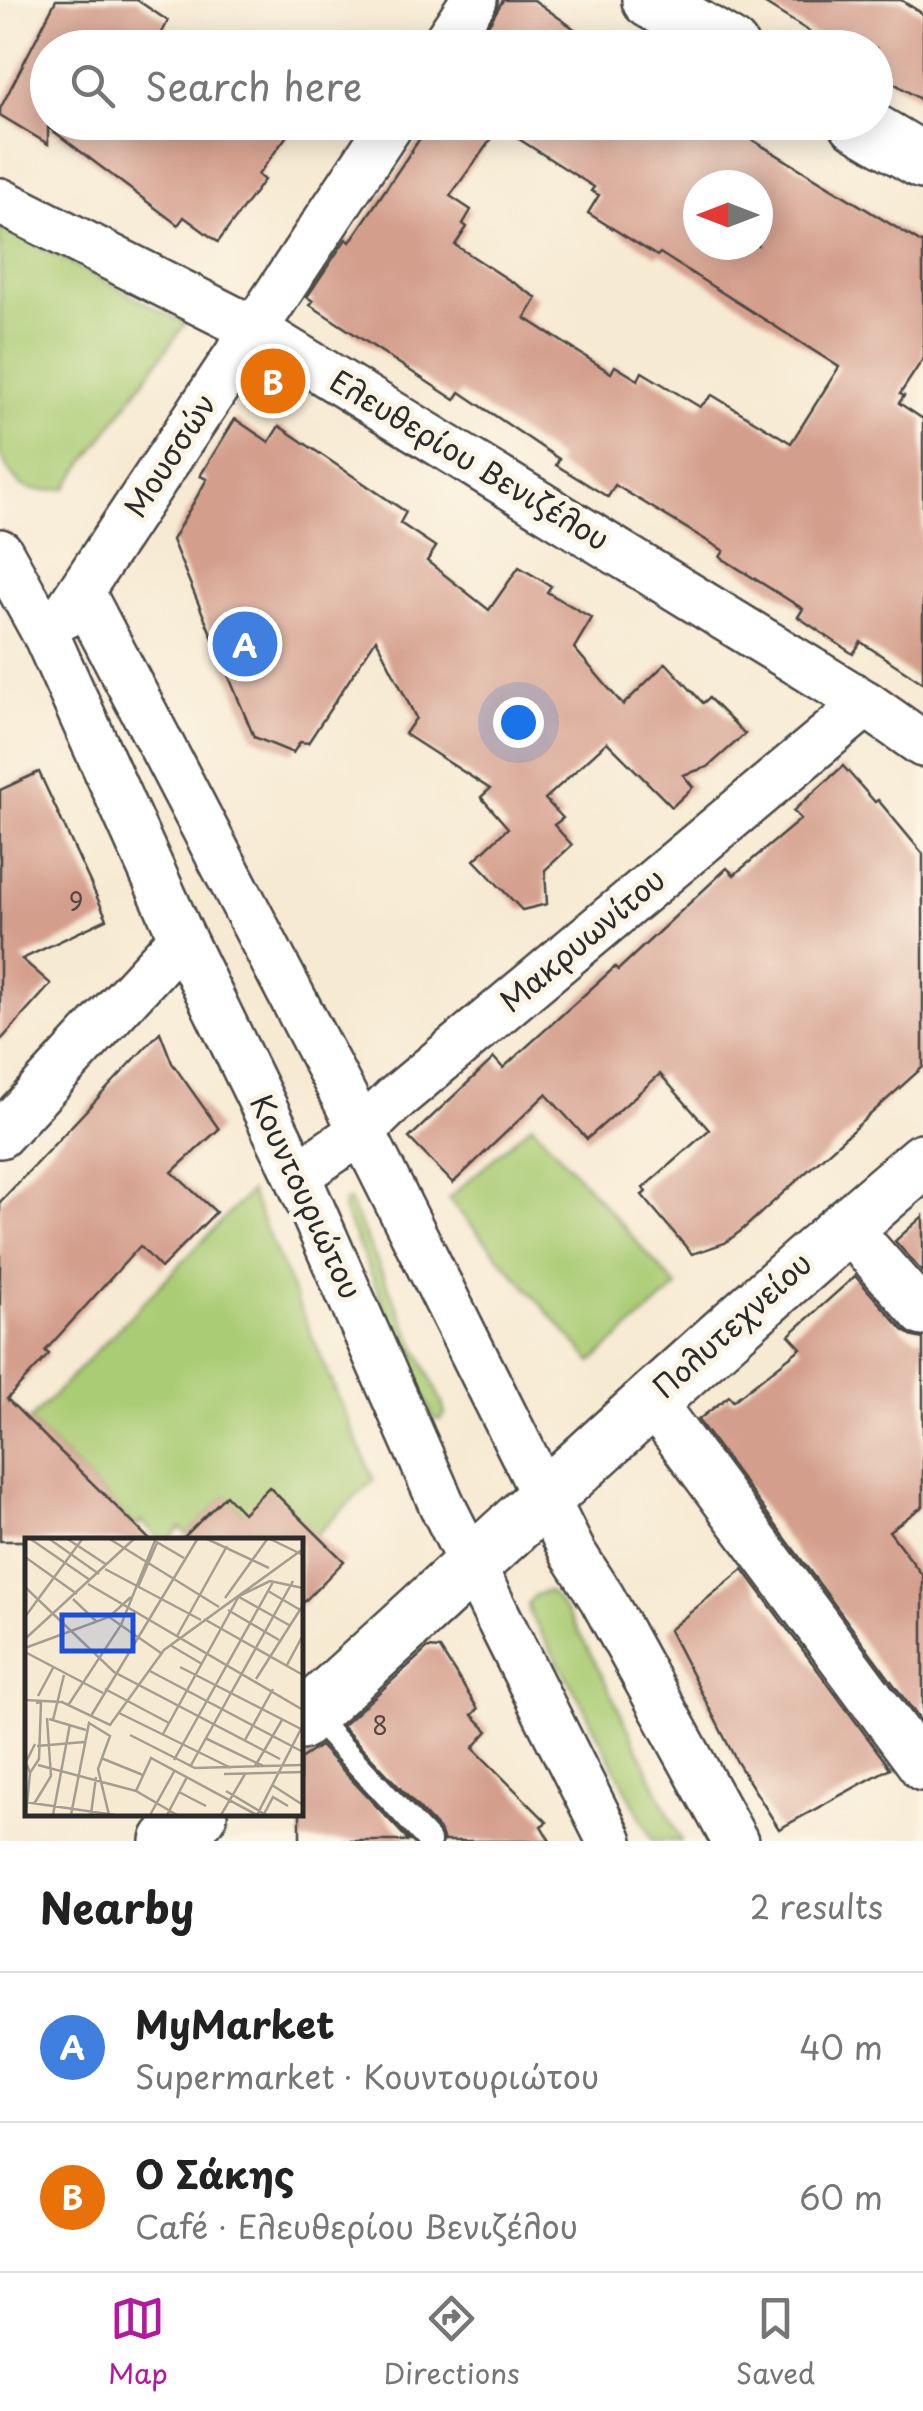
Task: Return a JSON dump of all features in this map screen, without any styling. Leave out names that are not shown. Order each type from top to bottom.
[{"type":"street","points":[[454,30],[474,0]]},
{"type":"street","points":[[650,0],[700,30]]},
{"type":"street","name":"Μουσσών","points":[[47,637],[82,593],[380,140]]},
{"type":"street","points":[[887,140],[923,162]]},
{"type":"street","name":"Ελευθερίου Βενιζέλου","points":[[0,202],[253,328],[866,704],[923,744]]},
{"type":"street","name":"Κουντουριώτου","points":[[0,552],[47,637],[182,938],[297,1175],[442,1505],[610,1841]]},
{"type":"street","points":[[82,593],[362,1131],[573,1553],[602,1598],[735,1841]]},
{"type":"street","name":"Μακρυωνίτου","points":[[297,1175],[362,1131],[411,1085],[866,704]]},
{"type":"street","points":[[0,1134],[182,938]]},
{"type":"street","name":"Πολυτεχνείου","points":[[472,1566],[650,1399],[923,1161]]},
{"type":"street","points":[[846,1226],[923,1314]]},
{"type":"street","points":[[650,1399],[923,1768]]},
{"type":"street","points":[[305,1717],[472,1566]]},
{"type":"street","points":[[169,1841],[197,1816]]},
{"type":"lane","points":[[305,1717],[429,1841]]},
{"type":"green space","points":[[0,225],[185,324],[66,488],[25,487],[12,475],[0,454]]},
{"type":"green space","points":[[532,1124],[677,1287],[592,1362],[448,1199]]},
{"type":"green space","points":[[250,1192],[374,1480],[310,1540],[243,1513],[226,1496],[187,1534],[180,1528],[171,1538],[158,1538],[142,1521],[136,1527],[29,1421]]},
{"type":"green space","points":[[349,1201],[442,1403],[445,1414],[441,1420],[434,1419],[343,1209],[344,1202]]},
{"type":"green space","points":[[548,1591],[561,1605],[598,1667],[681,1841],[653,1841],[579,1698],[530,1614],[528,1603],[535,1595]]},
{"type":"building","points":[[56,0],[137,0],[168,21],[163,30],[41,30]]},
{"type":"building","points":[[503,0],[534,0],[576,30],[485,30]]},
{"type":"building","points":[[759,0],[901,0],[923,14],[923,101],[893,82],[893,30],[807,30]]},
{"type":"building","points":[[30,51],[30,133],[0,115]]},
{"type":"building","points":[[65,140],[284,140],[258,175],[264,180],[218,242],[184,217],[178,225]]},
{"type":"building","points":[[419,140],[491,140],[450,196],[471,210],[463,224],[467,227],[455,245],[537,298],[525,318],[611,373],[615,366],[638,380],[642,372],[700,407],[712,395],[791,443],[839,367],[660,253],[657,256],[588,213],[599,195],[591,191],[594,187],[520,140],[753,140],[923,244],[923,359],[900,394],[904,396],[899,403],[923,419],[923,683],[861,642],[853,654],[798,617],[803,609],[720,557],[724,551],[615,485],[608,497],[556,465],[559,459],[460,392],[455,400],[310,305],[313,301],[307,297],[346,239],[350,242]]},
{"type":"building","points":[[235,419],[269,442],[279,426],[406,512],[400,523],[436,547],[427,561],[489,610],[519,567],[551,586],[547,592],[592,618],[574,648],[623,705],[666,663],[703,703],[709,698],[745,734],[708,767],[683,775],[693,787],[672,807],[607,742],[545,799],[563,818],[554,825],[572,845],[545,870],[547,904],[522,910],[474,860],[508,828],[481,797],[490,789],[405,734],[416,718],[376,639],[308,743],[300,742],[293,753],[254,737],[172,540],[207,479],[200,476]]},
{"type":"building","points":[[843,766],[875,802],[878,800],[923,854],[923,1067],[742,1230],[725,1243],[692,1254],[642,1195],[646,1192],[643,1188],[709,1130],[660,1074],[587,1139],[546,1094],[453,1183],[409,1138],[494,1058],[503,1068],[615,967],[618,970],[727,868],[734,875],[801,819],[793,811]]},
{"type":"building","points":[[39,772],[107,919],[22,959],[51,984],[0,1041],[0,790]]},
{"type":"building","points":[[160,1032],[172,1063],[219,1129],[172,1172],[216,1212],[161,1268],[140,1246],[7,1399],[148,1538],[0,1541],[0,1202]]},
{"type":"building","points":[[923,1216],[923,1273],[895,1241]]},
{"type":"building","points":[[855,1276],[903,1330],[923,1339],[923,1506],[889,1531],[923,1576],[923,1724],[698,1420],[729,1396],[733,1401],[801,1348],[789,1335]]},
{"type":"building","points":[[269,1487],[344,1561],[302,1604],[302,1538],[183,1538],[226,1495],[243,1513]]},
{"type":"building","points":[[743,1569],[890,1768],[779,1829],[737,1762],[669,1630]]},
{"type":"building","points":[[428,1648],[440,1649],[478,1709],[472,1715],[488,1731],[473,1748],[547,1822],[541,1826],[550,1841],[444,1841],[440,1831],[342,1726]]},
{"type":"building","points":[[320,1746],[409,1841],[300,1841],[302,1758]]},
{"type":"place","name":"Ο Σάκης","points":[[273,381]]},
{"type":"place","name":"MyMarket","points":[[245,644]]}]
